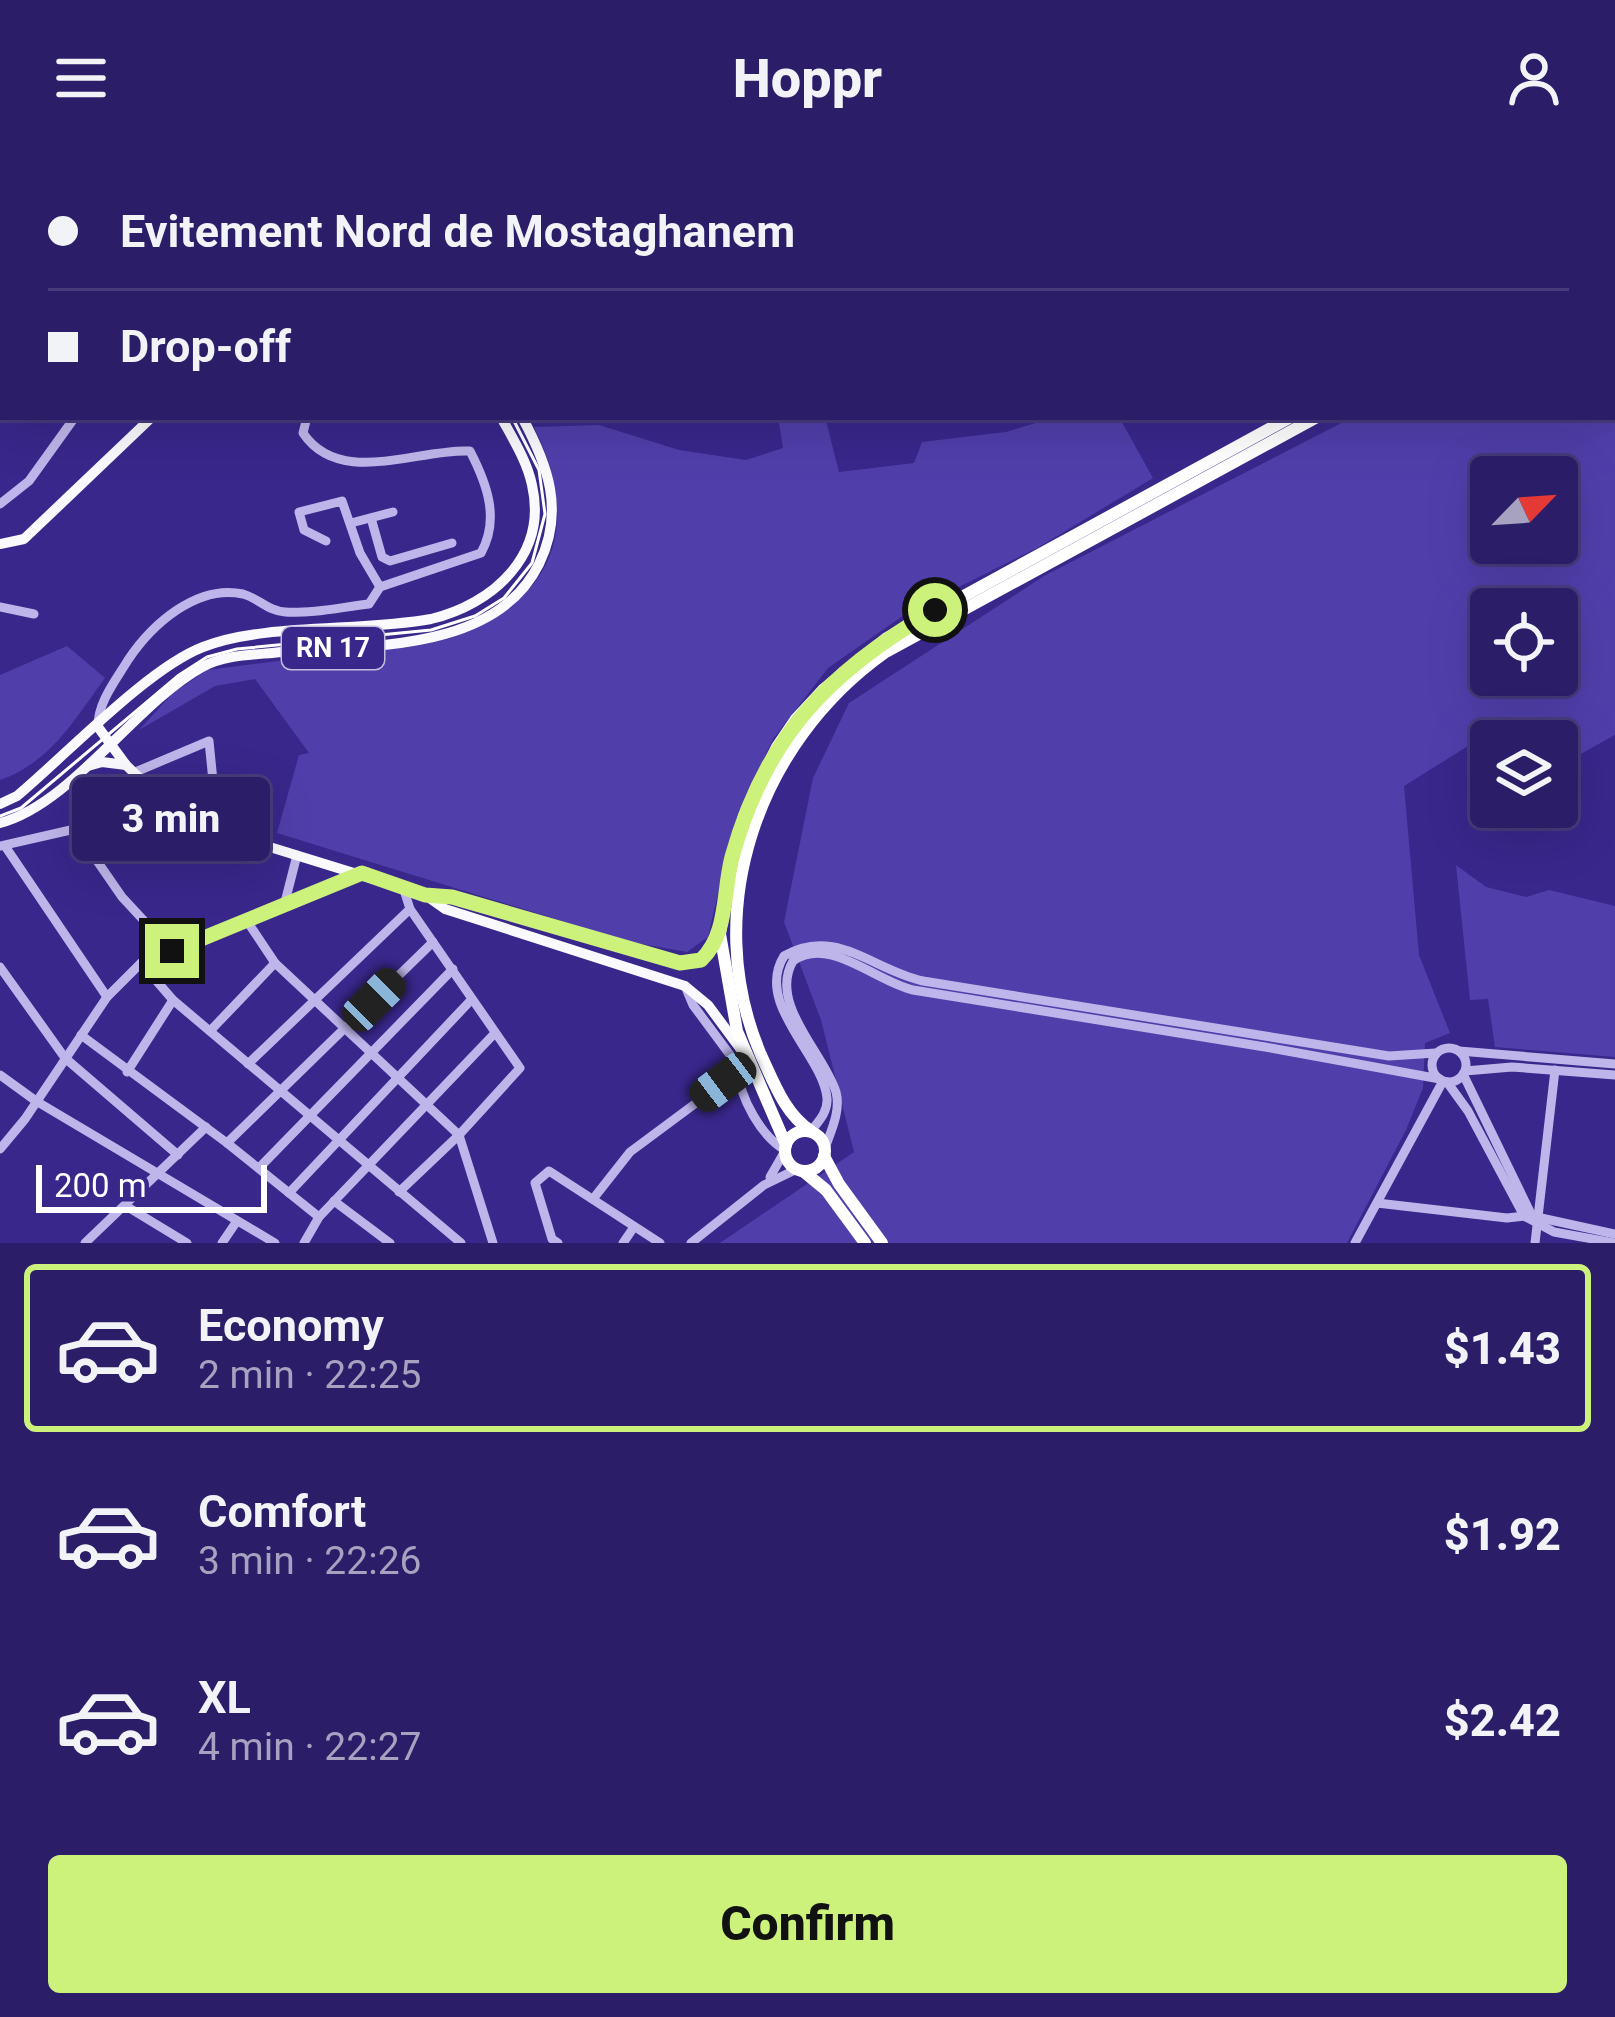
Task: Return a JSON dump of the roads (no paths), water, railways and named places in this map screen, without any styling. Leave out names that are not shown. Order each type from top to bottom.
[{"type":"highway","points":[[865,1243],[826,1190],[800,1170],[786,1149],[743,1064],[729,1000],[720,934],[731,861],[744,816],[777,747],[823,690],[887,638],[1286,420]]},
{"type":"highway","points":[[882,1243],[838,1184],[820,1138],[790,1113],[749,1027],[736,943],[745,859],[770,782],[829,700],[884,653],[1311,420]]},
{"type":"highway","points":[[786,1149],[796,1133],[811,1132]]},
{"type":"highway","points":[[800,1170],[814,1169],[825,1152]]},
{"type":"main road","points":[[0,544],[24,539],[149,420]]},
{"type":"main road","name":"RN 17","points":[[0,804],[17,796],[170,666],[206,646],[431,619],[494,591],[524,553],[534,506],[526,467],[502,420]]},
{"type":"main road","name":"RN 17","points":[[0,823],[33,810],[186,677],[217,660],[428,638],[473,624],[505,605],[536,570],[553,515],[549,474],[523,420]]},
{"type":"main road","points":[[129,769],[124,746],[132,725]]},
{"type":"main road","points":[[98,727],[129,769],[175,813],[218,831],[403,887],[445,909],[685,986],[700,996],[743,1064]]},
{"type":"main road","points":[[83,768],[102,762],[129,769]]},
{"type":"main road","points":[[425,895],[452,897],[680,963],[701,960],[720,934]]},
{"type":"main road","points":[[680,963],[685,986]]},
{"type":"street","points":[[0,504],[28,481],[73,420]]},
{"type":"street","points":[[98,727],[108,691],[134,652],[167,616],[194,601],[226,592],[248,595],[285,612],[369,604],[380,587],[481,553],[490,537],[492,515],[470,451],[376,464],[351,460],[312,446],[304,433],[306,420]]},
{"type":"street","points":[[326,541],[304,530],[299,512],[342,502],[360,553],[380,587]]},
{"type":"street","points":[[351,523],[393,512]]},
{"type":"street","points":[[371,518],[382,557],[390,561],[452,543]]},
{"type":"street","points":[[0,607],[34,614]]},
{"type":"street","points":[[129,769],[209,741],[218,831]]},
{"type":"street","points":[[107,998],[2,846],[76,829],[122,897],[172,951]]},
{"type":"street","points":[[284,906],[297,855]]},
{"type":"street","points":[[314,893],[328,865]]},
{"type":"street","points":[[0,1150],[107,998],[141,963],[362,873]]},
{"type":"street","points":[[399,1192],[520,1068],[410,909],[403,887]]},
{"type":"street","points":[[248,1064],[410,909]]},
{"type":"street","points":[[247,921],[274,963],[459,1135],[493,1243]]},
{"type":"street","points":[[227,1143],[433,942]]},
{"type":"street","points":[[811,1132],[824,1114],[827,1096],[788,1020],[777,981],[784,956],[814,944],[846,948],[890,972],[922,981],[1389,1056],[1450,1048],[1615,1064]]},
{"type":"street","points":[[825,1152],[837,1111],[836,1092],[794,1013],[786,982],[793,962],[809,953],[841,958],[913,990],[1265,1046],[1443,1081],[1497,1067],[1615,1075]]},
{"type":"street","points":[[141,963],[173,1000],[461,1243]]},
{"type":"street","points":[[210,1031],[274,963]]},
{"type":"street","points":[[0,968],[65,1058],[178,1155]]},
{"type":"street","points":[[259,1168],[453,969]]},
{"type":"street","points":[[289,1192],[472,999]]},
{"type":"street","points":[[127,1072],[173,1000]]},
{"type":"street","points":[[304,1243],[319,1216],[495,1033]]},
{"type":"street","points":[[81,1035],[319,1216]]},
{"type":"street","points":[[1459,1051],[1465,1060],[1464,1073],[1533,1219]]},
{"type":"street","points":[[1436,1053],[1432,1067],[1468,1111],[1533,1219]]},
{"type":"street","points":[[593,1199],[630,1152],[743,1064],[761,1126],[772,1142],[786,1149],[764,1185]]},
{"type":"street","points":[[1535,1243],[1533,1219],[1555,1070]]},
{"type":"street","points":[[0,1075],[275,1243]]},
{"type":"street","points":[[1354,1243],[1443,1081]]},
{"type":"street","points":[[93,1241],[206,1127]]},
{"type":"street","points":[[691,1243],[764,1185],[800,1170]]},
{"type":"street","points":[[558,1243],[552,1239],[536,1181],[550,1171],[660,1243]]},
{"type":"street","points":[[334,1201],[390,1243]]},
{"type":"street","points":[[1377,1202],[1533,1219],[1615,1239]]},
{"type":"street","points":[[126,1206],[187,1243]]},
{"type":"street","points":[[222,1243],[237,1221]]},
{"type":"street","points":[[623,1243],[634,1227]]},
{"type":"tram line","points":[[0,816],[21,808],[179,675],[207,657],[237,649],[431,630],[475,616],[504,598],[532,563],[545,514],[539,470],[514,420]]}]
